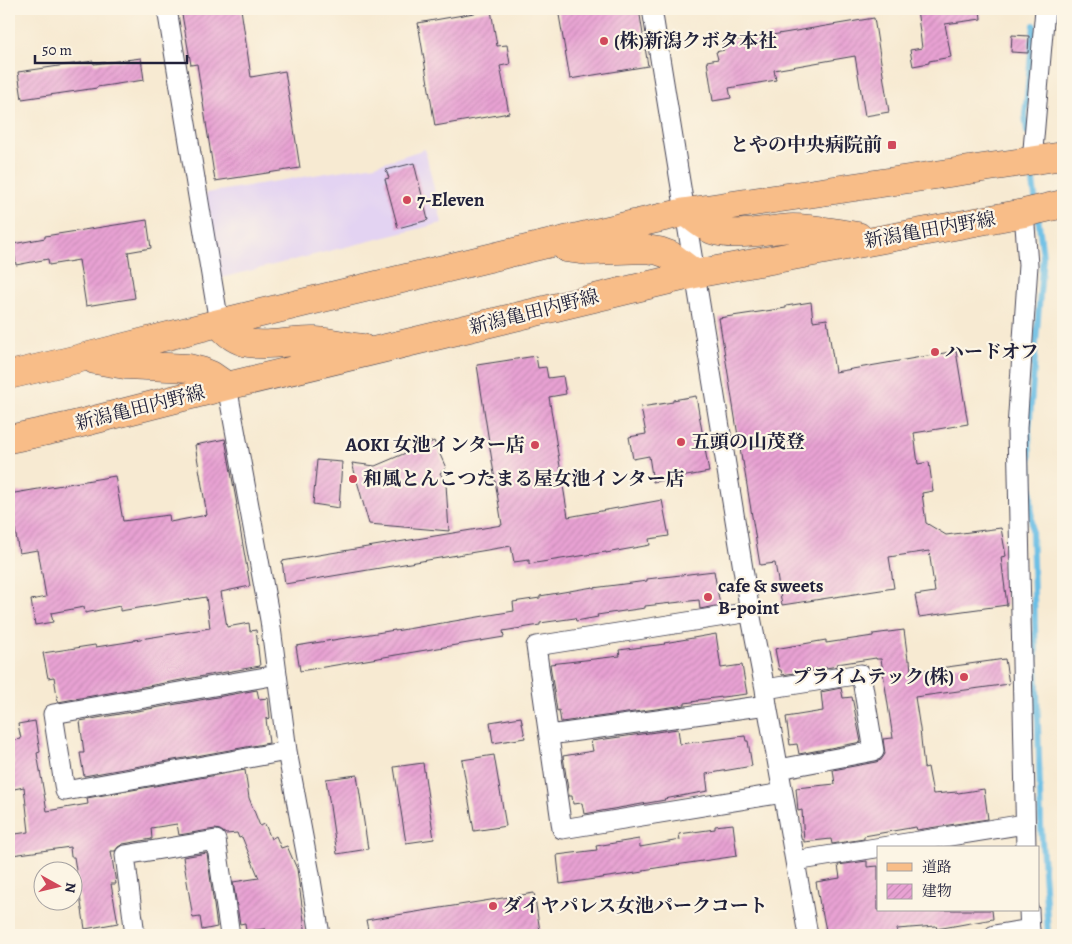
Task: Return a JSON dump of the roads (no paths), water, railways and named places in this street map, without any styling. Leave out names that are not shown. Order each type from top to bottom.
[{"type":"main road","points":[[9,375],[686,212],[1063,156]]},
{"type":"main road","name":"新潟亀田内野線","points":[[9,439],[66,427],[375,350],[695,274],[1024,213],[1063,204]]},
{"type":"main road","points":[[686,212],[710,229],[720,232],[732,233],[792,228],[811,229],[879,240]]},
{"type":"main road","points":[[543,245],[590,251],[646,249],[659,251],[670,255],[695,274]]},
{"type":"main road","points":[[219,323],[224,331],[232,337],[241,342],[252,344],[316,341],[375,350]]},
{"type":"main road","points":[[84,358],[125,365],[189,368],[211,375],[228,386]]},
{"type":"street","points":[[167,9],[219,323]]},
{"type":"street","points":[[652,9],[750,612],[808,935]]},
{"type":"street","points":[[1032,161],[1045,9]]},
{"type":"street","points":[[1024,213],[1028,265],[1017,428],[1026,846]]},
{"type":"street","points":[[228,386],[270,620],[286,751],[320,935]]},
{"type":"street","points":[[750,612],[536,646],[562,829],[784,793]]},
{"type":"street","points":[[549,735],[766,697],[861,674],[874,751],[779,769]]},
{"type":"street","points":[[277,675],[52,714],[65,791],[286,751]]},
{"type":"street","points":[[884,846],[1025,824]]},
{"type":"street","points":[[136,935],[125,855],[216,840],[230,935]]},
{"type":"street","points":[[795,860],[877,847]]},
{"type":"street","points":[[994,935],[1030,932],[1029,912]]},
{"type":"waterway","points":[[1027,132],[1025,115],[1034,25]]},
{"type":"waterway","points":[[1031,166],[1036,204]]},
{"type":"waterway","points":[[1038,216],[1043,256],[1029,430],[1041,825],[1048,935]]},
{"type":"place","name":"(株)新潟クボタ本社","points":[[604,41]]},
{"type":"place","name":"とやの中央病院前","points":[[892,145]]},
{"type":"place","name":"7-Eleven","points":[[407,200]]},
{"type":"place","name":"ハードオフ","points":[[935,352]]},
{"type":"place","name":"五頭の山茂登","points":[[681,442]]},
{"type":"place","name":"AOKI 女池インター店","points":[[535,445]]},
{"type":"place","name":"和風とんこつたまる屋女池インター店","points":[[353,479]]},
{"type":"place","name":"cafe & sweets B-point","points":[[708,597]]},
{"type":"place","name":"プライムテック(株)","points":[[964,677]]},
{"type":"place","name":"ダイヤパレス女池パークコート","points":[[493,906]]}]
